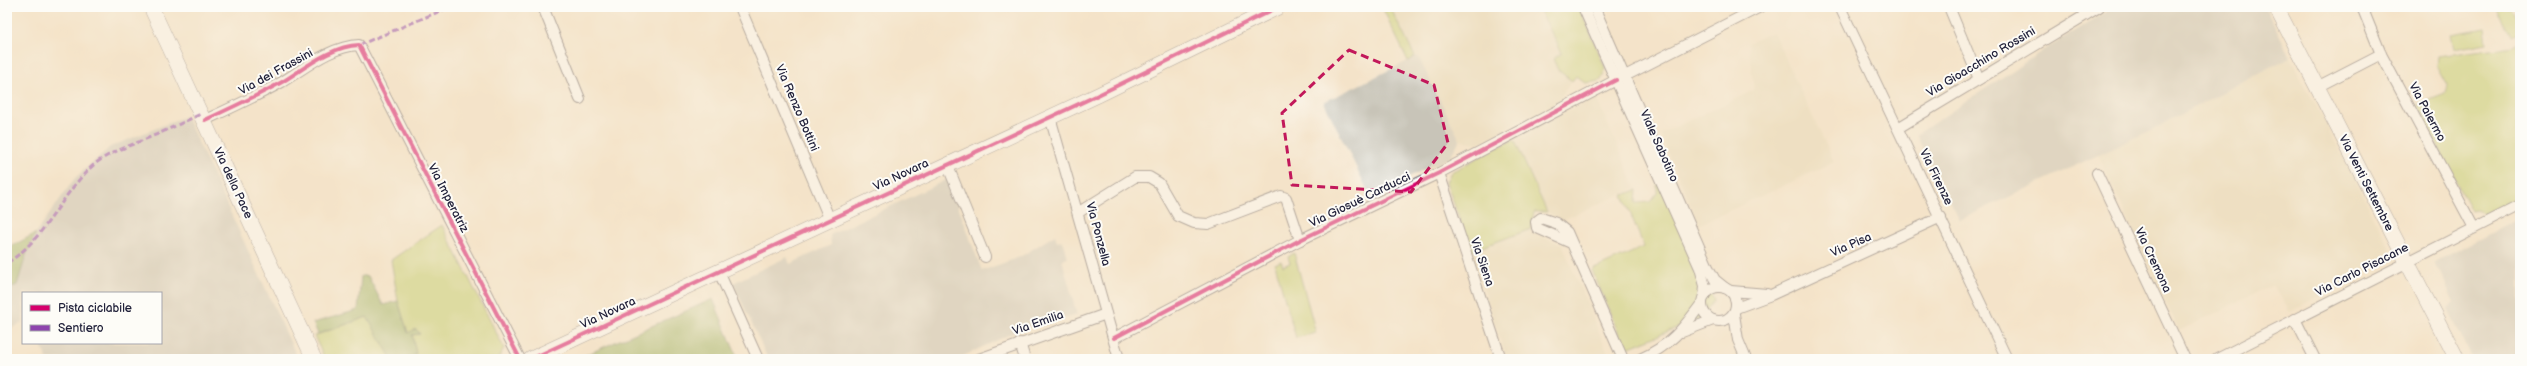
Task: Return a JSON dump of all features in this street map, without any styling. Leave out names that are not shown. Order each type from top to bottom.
[{"type":"street","name":"Via della Pace","points":[[151,7],[205,120],[314,359]]},
{"type":"street","points":[[543,7],[580,99]]},
{"type":"street","name":"Via Renzo Bottini","points":[[740,7],[830,220]]},
{"type":"street","name":"Via Novara","points":[[531,359],[1050,117],[1278,7]]},
{"type":"street","name":"Viale Sabotino","points":[[1583,7],[1621,78],[1708,267],[1715,280],[1728,290]]},
{"type":"street","name":"Viale Sabotino","points":[[1594,7],[1621,78],[1700,268],[1705,286],[1703,300]]},
{"type":"street","name":"Via Giosuè Carducci","points":[[1114,338],[1300,240],[1439,173],[1760,7]]},
{"type":"street","name":"Via Firenze","points":[[1840,7],[1941,217],[2007,359]]},
{"type":"street","points":[[1949,7],[1979,79]]},
{"type":"street","name":"Via Gioacchino Rossini","points":[[1898,128],[2098,7]]},
{"type":"street","name":"Via Venti Settembre","points":[[2276,7],[2457,359]]},
{"type":"street","name":"Via Palermo","points":[[2362,7],[2381,54],[2474,228]]},
{"type":"street","name":"Via dei Frassini","points":[[205,120],[283,81],[309,64],[350,46],[359,46]]},
{"type":"street","name":"Via Imperatriz","points":[[359,46],[520,359]]},
{"type":"street","points":[[2317,87],[2381,54]]},
{"type":"street","name":"Via Ponzella","points":[[1050,117],[1079,212],[1119,359]]},
{"type":"street","points":[[947,164],[985,257]]},
{"type":"street","name":"Via Cremona","points":[[2097,172],[2185,359]]},
{"type":"street","name":"Via Siena","points":[[1439,173],[1501,359]]},
{"type":"street","points":[[1079,212],[1134,178],[1149,177],[1159,183],[1178,216],[1194,223],[1208,224],[1281,196],[1286,198],[1300,240]]},
{"type":"street","name":"Via Carlo Pisacane","points":[[2217,359],[2407,261],[2520,205]]},
{"type":"street","name":"Via Pisa","points":[[1735,311],[1941,217]]},
{"type":"street","points":[[1571,244],[1623,359]]},
{"type":"street","points":[[719,272],[758,359]]},
{"type":"street","points":[[1640,359],[1661,355],[1682,332],[1703,300],[1715,288],[1771,295]]},
{"type":"street","points":[[1728,290],[1734,296],[1738,340],[1746,359]]},
{"type":"street","points":[[1703,300],[1705,313],[1738,340]]},
{"type":"street","points":[[1682,332],[1716,321],[1730,319],[1735,311]]},
{"type":"street","name":"Via Emilia","points":[[979,359],[1020,343],[1106,314]]},
{"type":"street","points":[[2295,319],[2315,359]]},
{"type":"street","points":[[1020,343],[1025,359]]},
{"type":"highlighted area","points":[[1349,50],[1434,85],[1448,143],[1411,192],[1292,185],[1282,113]]},
{"type":"shaded area","points":[[1382,7],[1579,7],[1604,75],[1600,81],[1585,83],[1575,76],[1558,101],[1478,143],[1460,140],[1418,56],[1408,61]]},
{"type":"shaded area","points":[[2114,7],[2265,7],[2290,57],[2145,133],[1960,220],[1916,135],[2051,45]]},
{"type":"shaded area","points":[[1773,32],[1834,162],[1699,225],[1660,134],[1754,90],[1748,43]]},
{"type":"shaded area","points":[[1418,56],[1460,140],[1449,158],[1370,195],[1324,102]]},
{"type":"shaded area","points":[[2290,57],[2396,258],[2290,312],[2273,285],[2179,331],[2098,154],[2145,133]]},
{"type":"shaded area","points":[[1596,97],[1636,188],[1562,220],[1547,212],[1514,139]]},
{"type":"shaded area","points":[[186,116],[298,359],[47,359],[40,344],[162,344],[162,292],[22,292],[22,323],[7,331],[7,289],[17,285],[27,252],[36,233],[75,178],[110,147]]},
{"type":"shaded area","points":[[948,179],[982,271],[1020,257],[1055,235],[1057,242],[1062,241],[1068,258],[1062,259],[1077,315],[1019,330],[957,359],[768,359],[733,283],[787,257],[790,264],[831,245],[830,235]]},
{"type":"shaded area","points":[[2520,218],[2520,359],[2472,359],[2448,308],[2454,303],[2435,262]]},
{"type":"shaded area","points":[[1531,229],[1537,235],[1562,244],[1610,359],[1507,359],[1471,251]]},
{"type":"green space","points":[[1382,7],[1390,7],[1415,57],[1408,61]]},
{"type":"green space","points":[[1538,7],[1579,7],[1605,67],[1604,75],[1600,81],[1585,83],[1576,76],[1572,81],[1558,70],[1553,59],[1562,53]]},
{"type":"green space","points":[[2495,7],[2511,7],[2520,23],[2520,32],[2511,36]]},
{"type":"green space","points":[[2485,28],[2487,43],[2454,49],[2451,34]]},
{"type":"green space","points":[[2520,42],[2520,197],[2486,214],[2476,210],[2471,211],[2417,105],[2445,94],[2447,85],[2437,67],[2438,56],[2513,46]]},
{"type":"green space","points":[[1514,139],[1547,212],[1534,212],[1531,229],[1471,251],[1446,182],[1451,172]]},
{"type":"green space","points":[[1663,183],[1714,300],[1701,318],[1625,349],[1592,270],[1644,247],[1623,195],[1637,190],[1636,203],[1650,202],[1657,193],[1657,185]]},
{"type":"green space","points":[[442,225],[504,348],[498,359],[405,359],[416,354],[412,335],[420,334],[408,333],[398,301],[391,260]]},
{"type":"green space","points":[[36,233],[27,252],[17,285],[7,289],[7,249]]},
{"type":"green space","points":[[1294,253],[1316,333],[1296,338],[1275,264],[1281,261],[1283,266],[1290,263],[1288,257]]},
{"type":"green space","points":[[361,276],[368,276],[383,305],[398,301],[408,333],[416,329],[420,334],[412,335],[416,354],[405,359],[392,359],[367,317],[318,334],[313,323],[358,310]]},
{"type":"green space","points":[[713,299],[738,359],[576,359],[581,357]]},
{"type":"green space","points":[[367,317],[392,359],[325,359],[314,336]]},
{"type":"marked path","points":[[359,45],[450,7]]},
{"type":"marked path","points":[[7,263],[21,252],[44,228],[73,187],[96,163],[115,152],[201,114]]},
{"type":"cycle path","points":[[531,359],[1098,95],[1278,7]]},
{"type":"cycle path","points":[[205,120],[273,87],[328,53],[349,46],[359,45],[520,359]]},
{"type":"cycle path","points":[[1114,338],[1300,240],[1439,173],[1616,80]]}]
